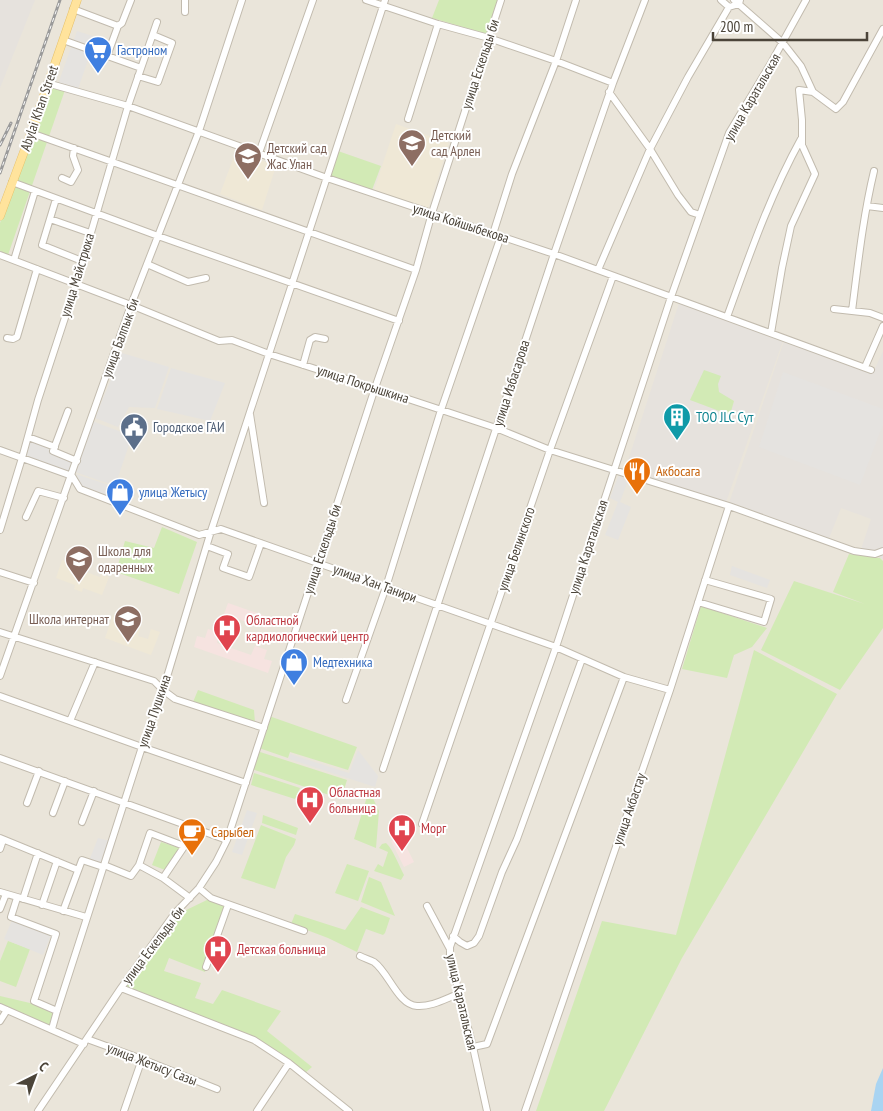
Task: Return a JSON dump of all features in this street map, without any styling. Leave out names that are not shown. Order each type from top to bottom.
[{"type":"main road","name":"Abylai Khan Street","points":[[0,216],[77,0]]},
{"type":"street","points":[[107,56],[130,0]]},
{"type":"street","points":[[184,0],[185,12]]},
{"type":"street","name":"улица Балпык би","points":[[0,676],[132,306],[199,131],[242,0]]},
{"type":"street","points":[[259,153],[313,0]]},
{"type":"street","points":[[366,0],[384,3],[438,24],[489,38],[613,83]]},
{"type":"street","name":"улица Ескельды би","points":[[38,1111],[174,913],[199,888],[216,862],[227,840],[375,388],[416,270],[432,213],[501,0]]},
{"type":"street","points":[[493,234],[512,174],[556,61],[576,0]]},
{"type":"street","name":"улица Избасарова","points":[[382,769],[554,254],[644,0]]},
{"type":"street","points":[[721,0],[729,7]]},
{"type":"street","name":"улица Каратальская","points":[[487,1111],[450,958],[453,936],[556,647],[671,297],[729,133],[783,43],[806,0]]},
{"type":"street","points":[[598,270],[650,149],[688,76],[729,7],[738,1],[783,43],[801,66],[813,92]]},
{"type":"street","name":"улица Пушкина","points":[[52,1030],[86,917],[142,747],[163,690],[211,531],[384,3]]},
{"type":"street","points":[[73,9],[118,26]]},
{"type":"street","name":"улица Майстрюка","points":[[0,530],[2,515],[22,458],[38,400],[76,284],[111,161],[157,22]]},
{"type":"street","points":[[408,119],[438,24]]},
{"type":"street","points":[[771,333],[791,226],[816,174],[802,145],[799,90],[813,92],[836,109],[843,102],[883,30]]},
{"type":"street","points":[[138,76],[158,82],[172,43],[152,35]]},
{"type":"street","points":[[62,40],[141,68]]},
{"type":"street","name":"улица Койшыбекова","points":[[47,83],[128,106],[327,178],[554,254],[868,369],[883,326]]},
{"type":"street","points":[[610,92],[650,149],[678,195],[691,212],[700,215]]},
{"type":"street","points":[[31,132],[416,270]]},
{"type":"street","points":[[726,317],[766,212],[802,137]]},
{"type":"street","points":[[62,178],[71,182],[78,170],[73,156],[74,148]]},
{"type":"street","points":[[852,311],[874,171]]},
{"type":"street","points":[[12,182],[96,214],[399,321]]},
{"type":"street","points":[[14,260],[35,191]]},
{"type":"street","points":[[56,199],[42,245],[82,261]]},
{"type":"street","points":[[867,206],[883,208]]},
{"type":"street","points":[[50,219],[90,233]]},
{"type":"street","points":[[346,700],[386,587],[441,410],[501,236]]},
{"type":"street","name":"улица Покрышкина","points":[[0,255],[219,341],[232,340],[269,354],[496,428],[550,450],[729,506],[854,550],[875,554],[883,552]]},
{"type":"street","points":[[148,264],[188,282],[206,278]]},
{"type":"street","points":[[7,338],[13,339],[17,337],[36,269]]},
{"type":"street","name":"улица Белинского","points":[[422,824],[550,450],[614,276]]},
{"type":"street","points":[[834,309],[870,313],[883,318]]},
{"type":"street","points":[[303,365],[310,340],[315,337],[325,339]]},
{"type":"street","points":[[68,411],[54,451],[77,461]]},
{"type":"street","name":"улица Пушкина","points":[[250,413],[264,503]]},
{"type":"street","points":[[28,437],[55,447]]},
{"type":"street","name":"улица Хан Танири","points":[[0,450],[72,476],[80,489],[199,535],[221,529],[556,647],[624,677],[670,690]]},
{"type":"street","points":[[26,518],[38,491],[64,498]]},
{"type":"street","name":"улица Акбастау","points":[[524,1111],[670,690],[729,506]]},
{"type":"street","points":[[207,546],[228,554],[224,568],[248,577],[261,543]]},
{"type":"street","points":[[0,572],[34,583]]},
{"type":"street","points":[[698,602],[764,622],[771,599],[705,580]]},
{"type":"street","points":[[0,632],[154,681],[175,699],[264,728]]},
{"type":"street","points":[[453,936],[466,946],[474,943],[479,936],[582,659]]},
{"type":"street","points":[[70,721],[95,662]]},
{"type":"street","points":[[473,1047],[487,1044],[624,677]]},
{"type":"street","points":[[0,696],[246,783]]},
{"type":"street","points":[[0,758],[227,840]]},
{"type":"street","points":[[27,803],[39,771]]},
{"type":"street","points":[[53,813],[65,781]]},
{"type":"street","points":[[82,822],[94,791]]},
{"type":"street","points":[[163,878],[196,829]]},
{"type":"street","points":[[63,911],[82,860],[131,876],[139,865],[150,833],[184,846]]},
{"type":"street","points":[[0,849],[2,839],[78,870]]},
{"type":"street","points":[[38,854],[11,917],[56,934],[34,1001],[57,1010]]},
{"type":"street","points":[[42,905],[57,861]]},
{"type":"street","points":[[139,865],[163,878],[190,898]]},
{"type":"street","points":[[199,888],[211,898],[228,905],[304,931]]},
{"type":"street","points":[[0,909],[3,893],[86,917]]},
{"type":"street","points":[[206,967],[228,905]]},
{"type":"street","points":[[427,906],[450,950]]},
{"type":"street","points":[[360,956],[374,962],[405,1002],[416,1006],[432,1005],[458,994]]},
{"type":"street","points":[[121,988],[254,1040],[289,1063],[349,1111]]},
{"type":"street","name":"улица Жетысу Сазы","points":[[0,1007],[52,1030],[142,1059],[217,1089]]},
{"type":"street","points":[[0,1021],[8,1010]]},
{"type":"street","points":[[124,1111],[142,1059]]},
{"type":"street","points":[[257,1111],[289,1063]]},
{"type":"shaded area","points":[[0,0],[883,0],[883,1111],[0,1111]]},
{"type":"shaded area","points":[[0,0],[35,0],[0,88]]},
{"type":"shaded area","points":[[77,31],[96,37],[78,89],[58,84]]},
{"type":"shaded area","name":"Детский сад Арлен","points":[[396,124],[449,143],[428,209],[374,190]]},
{"type":"shaded area","name":"Детский сад Жас Улан","points":[[236,151],[276,166],[262,210],[220,194]]},
{"type":"shaded area","name":"ТОО JLC Сут","points":[[680,300],[784,338],[725,505],[624,473]]},
{"type":"shaded area","points":[[784,341],[873,373],[883,351],[883,559],[861,549],[871,519],[841,508],[828,541],[729,503]]},
{"type":"shaded area","points":[[122,353],[169,367],[155,408],[129,407],[118,427],[95,418]]},
{"type":"shaded area","points":[[171,368],[225,383],[210,421],[157,409]]},
{"type":"shaded area","points":[[783,372],[883,409],[883,424],[860,485],[759,447]]},
{"type":"shaded area","points":[[92,421],[132,436],[115,486],[75,472]]},
{"type":"shaded area","points":[[27,439],[50,447],[49,451],[75,462],[71,474],[24,457]]},
{"type":"shaded area","points":[[76,474],[130,492],[124,504],[81,486]]},
{"type":"shaded area","points":[[619,474],[629,478],[620,502],[631,507],[618,540],[605,535],[618,502],[610,498]]},
{"type":"shaded area","points":[[62,560],[71,563],[69,569],[77,572],[78,569],[100,577],[101,574],[109,577],[102,595],[83,588],[82,592],[74,589],[75,585],[56,578]]},
{"type":"shaded area","points":[[732,566],[770,580],[767,588],[730,575]]},
{"type":"shaded area","points":[[228,603],[271,618],[267,629],[224,614]]},
{"type":"shaded area","points":[[113,615],[121,618],[118,628],[130,633],[134,624],[141,626],[138,636],[148,639],[151,629],[160,632],[151,655],[105,638]]},
{"type":"shaded area","name":"Областной кардиологический центр","points":[[208,629],[220,633],[217,643],[251,655],[255,646],[267,650],[264,659],[272,661],[268,673],[194,647],[197,636],[205,638]]},
{"type":"shaded area","points":[[358,750],[378,776],[375,787],[289,759],[290,754],[349,773]]},
{"type":"shaded area","points":[[247,810],[257,813],[242,855],[232,852]]},
{"type":"shaded area","points":[[401,836],[414,862],[404,867],[391,841]]},
{"type":"shaded area","points":[[98,838],[110,841],[101,865],[89,861]]},
{"type":"shaded area","points":[[12,920],[51,935],[43,955],[4,939]]},
{"type":"green space","points":[[439,0],[499,0],[487,34],[432,18]]},
{"type":"green space","points":[[48,86],[65,90],[8,255],[0,251],[0,223]]},
{"type":"green space","points":[[338,151],[381,166],[372,190],[330,177]]},
{"type":"green space","points":[[704,370],[721,376],[718,384],[719,392],[734,401],[730,415],[690,400]]},
{"type":"green space","points":[[162,527],[197,542],[179,594],[116,572],[125,541],[154,548]]},
{"type":"green space","points":[[849,554],[880,558],[883,561],[883,628],[840,690],[761,650],[794,581],[865,604],[833,592]]},
{"type":"green space","points":[[701,606],[767,628],[752,647],[734,655],[727,678],[682,669]]},
{"type":"green space","points":[[754,650],[837,694],[682,958],[604,1111],[536,1111],[602,921],[676,935]]},
{"type":"green space","points":[[198,690],[254,710],[255,723],[193,702]]},
{"type":"green space","points":[[269,716],[357,747],[348,770],[290,752],[288,758],[259,748]]},
{"type":"green space","points":[[257,751],[347,780],[341,799],[252,769]]},
{"type":"green space","points":[[254,773],[300,788],[295,799],[251,785]]},
{"type":"green space","points":[[369,790],[379,811],[376,848],[354,839]]},
{"type":"green space","points":[[263,815],[298,828],[296,835],[262,823]]},
{"type":"green space","points":[[261,825],[296,839],[286,857],[275,889],[241,878]]},
{"type":"green space","points":[[161,842],[180,848],[165,870],[152,865]]},
{"type":"green space","points":[[386,843],[404,875],[401,880],[374,871],[378,864],[383,867],[388,852],[379,848],[382,844]]},
{"type":"green space","points":[[347,864],[369,871],[358,901],[335,893]]},
{"type":"green space","points":[[369,877],[381,882],[395,916],[361,902]]},
{"type":"green space","points":[[209,899],[226,905],[205,972],[169,958],[164,971],[201,983],[195,998],[213,1004],[222,990],[281,1011],[267,1031],[312,1067],[305,1073],[252,1037],[123,987],[178,914]]},
{"type":"green space","points":[[361,907],[390,918],[383,935],[366,929],[357,952],[328,938],[291,924],[295,914],[345,930]]},
{"type":"green space","points":[[8,941],[30,949],[16,987],[0,981],[0,961]]},
{"type":"green space","points":[[0,996],[30,1003],[54,1012],[50,1026],[0,1005]]},
{"type":"water","points":[[883,1068],[883,1111],[871,1111],[876,1084]]},
{"type":"railway","points":[[0,173],[60,0]]},
{"type":"railway","points":[[0,145],[11,123]]},
{"type":"place","name":"Гастроном","points":[[98,74]]},
{"type":"place","name":"Детский сад Арлен","points":[[412,167]]},
{"type":"place","name":"Детский сад Жас Улан","points":[[248,180]]},
{"type":"place","name":"ТОО JLC Сут","points":[[677,441]]},
{"type":"place","name":"Городское ГАИ","points":[[134,451]]},
{"type":"place","name":"Акбосага","points":[[637,495]]},
{"type":"place","name":"улица Жетысу","points":[[120,516]]},
{"type":"place","name":"Школа для одаренных","points":[[79,583]]},
{"type":"place","name":"Школа интернат","points":[[128,643]]},
{"type":"place","name":"Областной кардиологический центр","points":[[227,652]]},
{"type":"place","name":"Медтехника","points":[[294,686]]},
{"type":"place","name":"Областная больница","points":[[310,824]]},
{"type":"place","name":"Морг","points":[[402,852]]},
{"type":"place","name":"Сарыбел","points":[[192,856]]},
{"type":"place","name":"Детская больница","points":[[218,973]]}]
